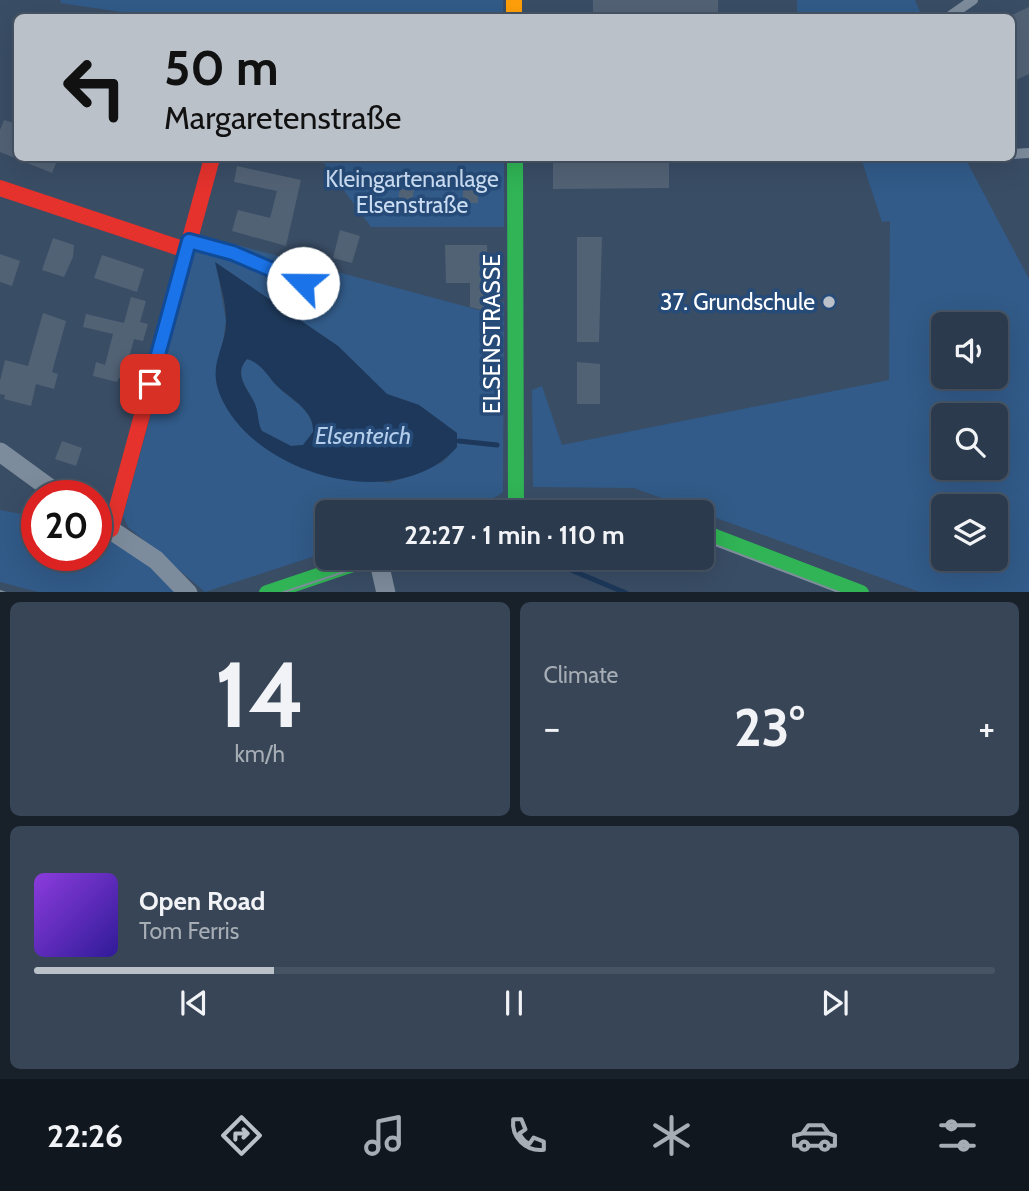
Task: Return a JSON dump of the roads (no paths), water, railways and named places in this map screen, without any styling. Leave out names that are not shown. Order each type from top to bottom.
[{"type":"street","points":[[112,498],[211,161]]},
{"type":"street","name":"ELSENSTRASSE","points":[[513,500],[515,161]]},
{"type":"street","points":[[0,188],[187,246]]},
{"type":"street","points":[[0,452],[38,480]]},
{"type":"street","points":[[112,530],[156,560],[187,592]]},
{"type":"street","points":[[714,537],[857,592]]},
{"type":"street","points":[[270,592],[336,570]]},
{"type":"street","points":[[381,570],[386,592]]},
{"type":"lane","points":[[953,14],[973,0]]},
{"type":"lane","points":[[187,246],[233,253],[303,283]]},
{"type":"water","name":"Elsenteich","points":[[215,262],[338,346],[387,394],[419,405],[457,433],[457,447],[431,468],[399,479],[365,482],[329,477],[294,465],[263,447],[238,424],[221,397],[217,385],[216,366],[226,320],[224,298]],"holes":[[[247,359],[256,363],[310,417],[313,432],[303,445],[291,446],[262,431],[255,404],[241,377]]]},
{"type":"waterway","points":[[459,441],[497,445]]},
{"type":"waterway","points":[[571,570],[624,592]]},
{"type":"tram line","points":[[714,545],[838,592]]},
{"type":"tram line","points":[[284,592],[350,570]]},
{"type":"place","name":"37. Grundschule","points":[[829,302]]},
{"type":"park label","name":"Kleingartenanlage Elsenstraße","points":[[412,192]]}]
